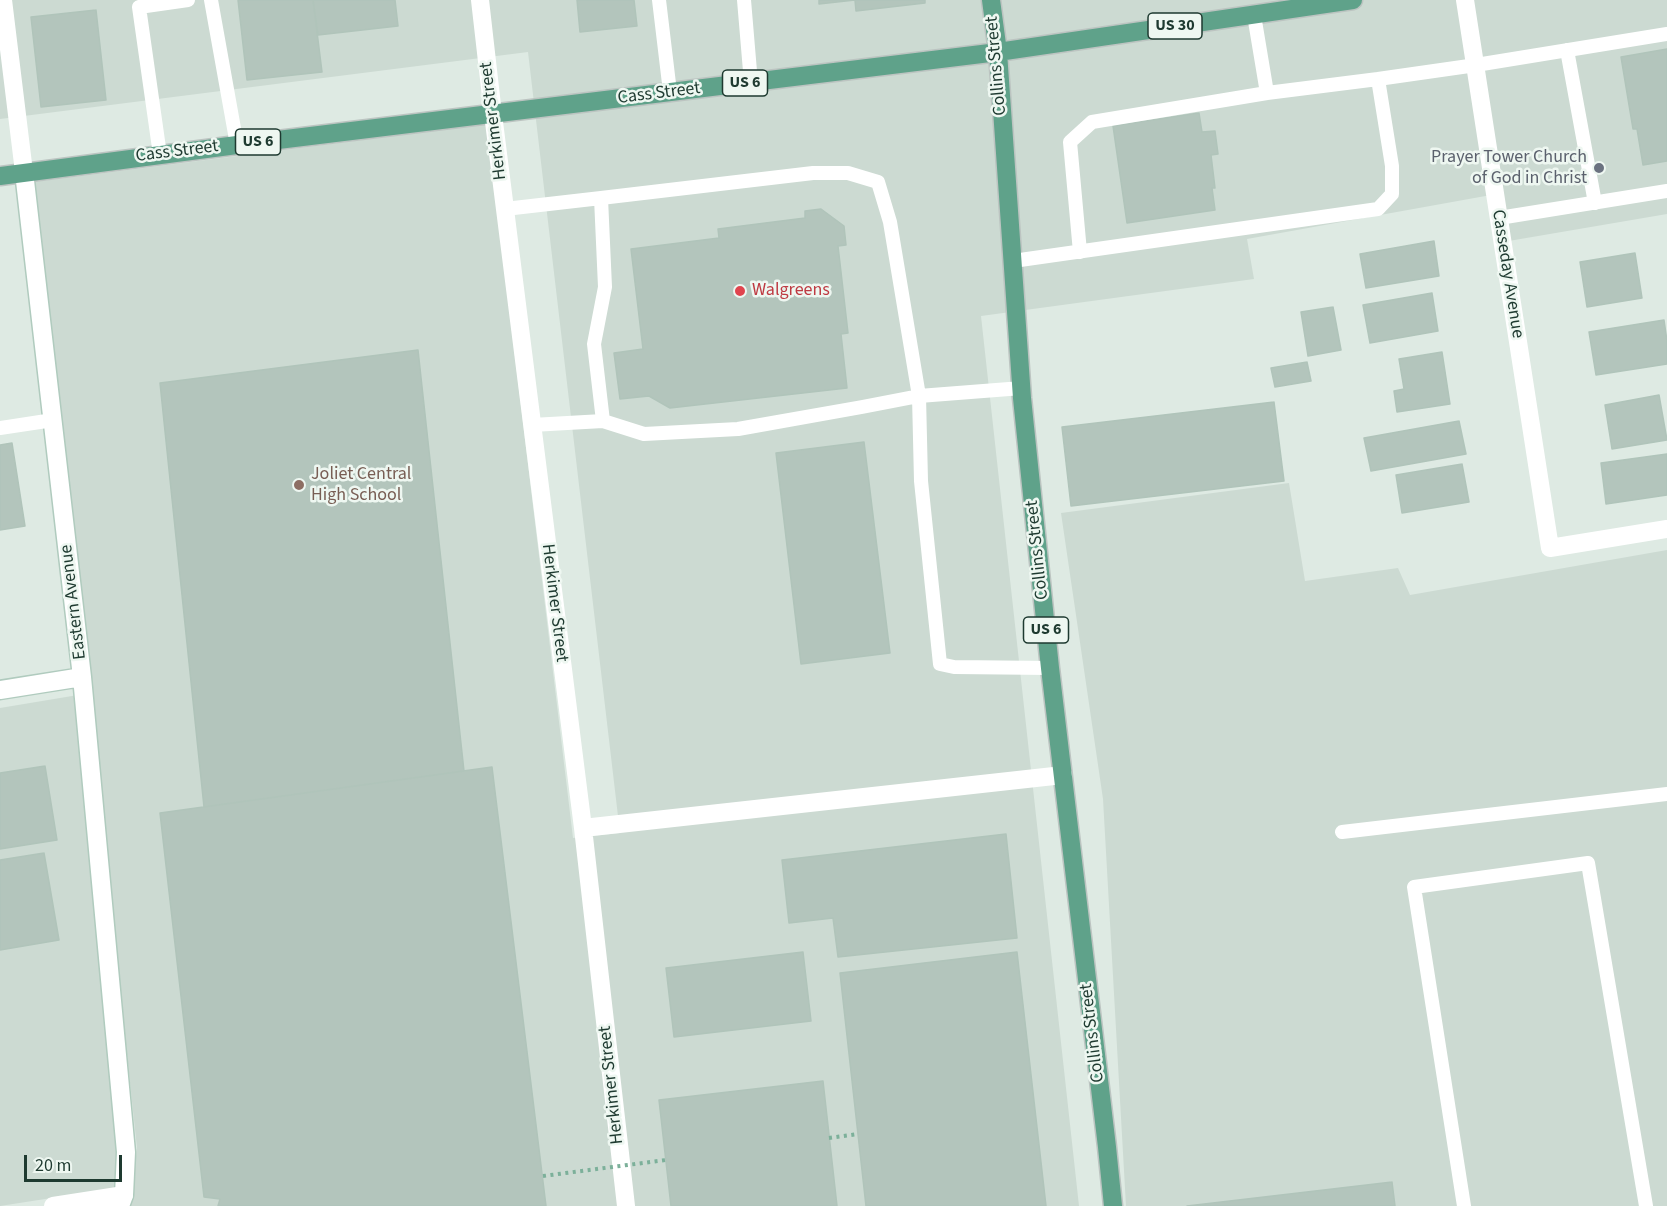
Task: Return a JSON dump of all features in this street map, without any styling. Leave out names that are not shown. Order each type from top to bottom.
[{"type":"main road","name":"Collins Street","points":[[991,0],[998,52],[1022,388],[1050,668],[1113,1206]]},
{"type":"main road","name":"Cass Street","points":[[0,176],[237,144],[998,52],[1353,0]]},
{"type":"street","name":"Eastern Avenue","points":[[3,0],[82,677],[126,1152],[122,1200]]},
{"type":"street","name":"Herkimer Street","points":[[480,0],[583,828],[626,1206]]},
{"type":"street","name":"Casseday Avenue","points":[[1465,0],[1550,548],[1667,529]]},
{"type":"street","points":[[0,690],[82,677]]},
{"type":"street","points":[[583,828],[1062,775]]},
{"type":"street","points":[[53,1206],[122,1200]]},
{"type":"lane","points":[[160,155],[139,6],[188,0]]},
{"type":"lane","points":[[211,0],[237,144]]},
{"type":"lane","points":[[659,0],[670,92]]},
{"type":"lane","points":[[744,0],[751,83]]},
{"type":"lane","points":[[1254,15],[1268,93]]},
{"type":"lane","points":[[1080,252],[1070,142],[1092,122],[1268,93],[1476,65],[1667,34]]},
{"type":"lane","points":[[1567,50],[1595,203]]},
{"type":"lane","points":[[1012,261],[1378,209],[1392,194],[1392,166],[1378,79]]},
{"type":"lane","points":[[505,209],[813,173],[848,173],[878,182],[890,222],[919,396],[921,482],[940,664],[954,668],[1050,668]]},
{"type":"lane","points":[[1499,219],[1667,191]]},
{"type":"lane","points":[[601,198],[605,287],[594,344],[603,421]]},
{"type":"lane","points":[[532,425],[603,421],[644,434],[738,429],[919,396],[1022,388]]},
{"type":"lane","points":[[0,428],[53,420]]},
{"type":"lane","points":[[1342,832],[1667,794]]},
{"type":"lane","points":[[1464,1206],[1414,887],[1588,863],[1646,1206]]},
{"type":"path","points":[[829,1138],[858,1134]]},
{"type":"path","points":[[543,1176],[666,1160]]},
{"type":"shaded area","points":[[0,0],[1667,0],[1667,214],[1497,243],[1491,195],[1247,239],[1254,279],[981,316],[1079,1206],[130,1206],[137,1148],[34,182],[487,124],[573,838],[620,833],[528,52],[0,119]]},
{"type":"shaded area","points":[[1289,483],[1305,581],[1398,568],[1410,595],[1667,550],[1667,1206],[1126,1206],[1103,799],[1061,513]]},
{"type":"shaded area","points":[[78,695],[119,1155],[116,1188],[0,1206],[0,708]]},
{"type":"building","points":[[238,0],[313,0],[322,72],[247,80]]},
{"type":"building","points":[[313,0],[395,0],[398,26],[318,35]]},
{"type":"building","points":[[577,0],[634,0],[637,26],[580,32]]},
{"type":"building","points":[[819,0],[855,0],[819,4]]},
{"type":"building","points":[[855,0],[925,0],[925,3],[856,11]]},
{"type":"building","points":[[96,10],[106,100],[41,107],[31,17]]},
{"type":"building","points":[[1667,49],[1667,161],[1643,165],[1637,129],[1633,129],[1621,57]]},
{"type":"building","points":[[1199,113],[1202,132],[1215,131],[1218,154],[1211,155],[1215,210],[1127,223],[1113,126]]},
{"type":"building","name":"Walgreens","points":[[821,209],[844,226],[846,245],[838,246],[848,333],[841,334],[847,388],[670,408],[649,396],[620,399],[614,353],[643,349],[631,249],[719,238],[718,229],[805,218],[805,211]]},
{"type":"building","points":[[1434,241],[1439,276],[1366,288],[1360,254]]},
{"type":"building","points":[[1635,253],[1642,298],[1587,307],[1580,262]]},
{"type":"building","points":[[1432,293],[1438,331],[1370,343],[1363,305]]},
{"type":"building","points":[[1333,307],[1341,350],[1308,356],[1301,312]]},
{"type":"building","points":[[1664,320],[1667,364],[1596,375],[1589,332]]},
{"type":"building","name":"Joliet Central High School","points":[[418,350],[464,771],[204,807],[160,383]]},
{"type":"building","points":[[1442,352],[1450,404],[1397,412],[1394,391],[1404,389],[1399,359]]},
{"type":"building","points":[[1307,362],[1311,381],[1275,387],[1271,368]]},
{"type":"building","points":[[1659,395],[1667,440],[1612,449],[1605,405]]},
{"type":"building","points":[[1274,402],[1284,481],[1071,506],[1062,427]]},
{"type":"building","points":[[1459,421],[1466,454],[1371,471],[1364,438]]},
{"type":"building","points":[[864,442],[890,653],[801,664],[776,453]]},
{"type":"building","points":[[12,443],[25,526],[0,530],[0,445]]},
{"type":"building","points":[[1667,454],[1667,495],[1606,504],[1601,463]]},
{"type":"building","points":[[1462,464],[1469,502],[1402,513],[1396,475]]},
{"type":"building","points":[[45,766],[57,840],[0,849],[0,773]]},
{"type":"building","points":[[492,767],[546,1206],[218,1206],[220,1199],[204,1197],[160,813]]},
{"type":"building","points":[[1006,834],[1017,938],[838,957],[833,918],[789,923],[782,860]]},
{"type":"building","points":[[44,853],[59,940],[0,950],[0,860]]},
{"type":"building","points":[[803,952],[811,1021],[674,1037],[666,968]]},
{"type":"building","points":[[1017,952],[1046,1206],[866,1206],[840,973]]},
{"type":"building","points":[[823,1081],[837,1206],[671,1206],[659,1100]]},
{"type":"building","points":[[1392,1182],[1395,1206],[1187,1206]]},
{"type":"place","name":"Prayer Tower Church of God in Christ","points":[[1599,168]]},
{"type":"place","name":"Walgreens","points":[[740,291]]},
{"type":"place","name":"Joliet Central High School","points":[[299,485]]}]
